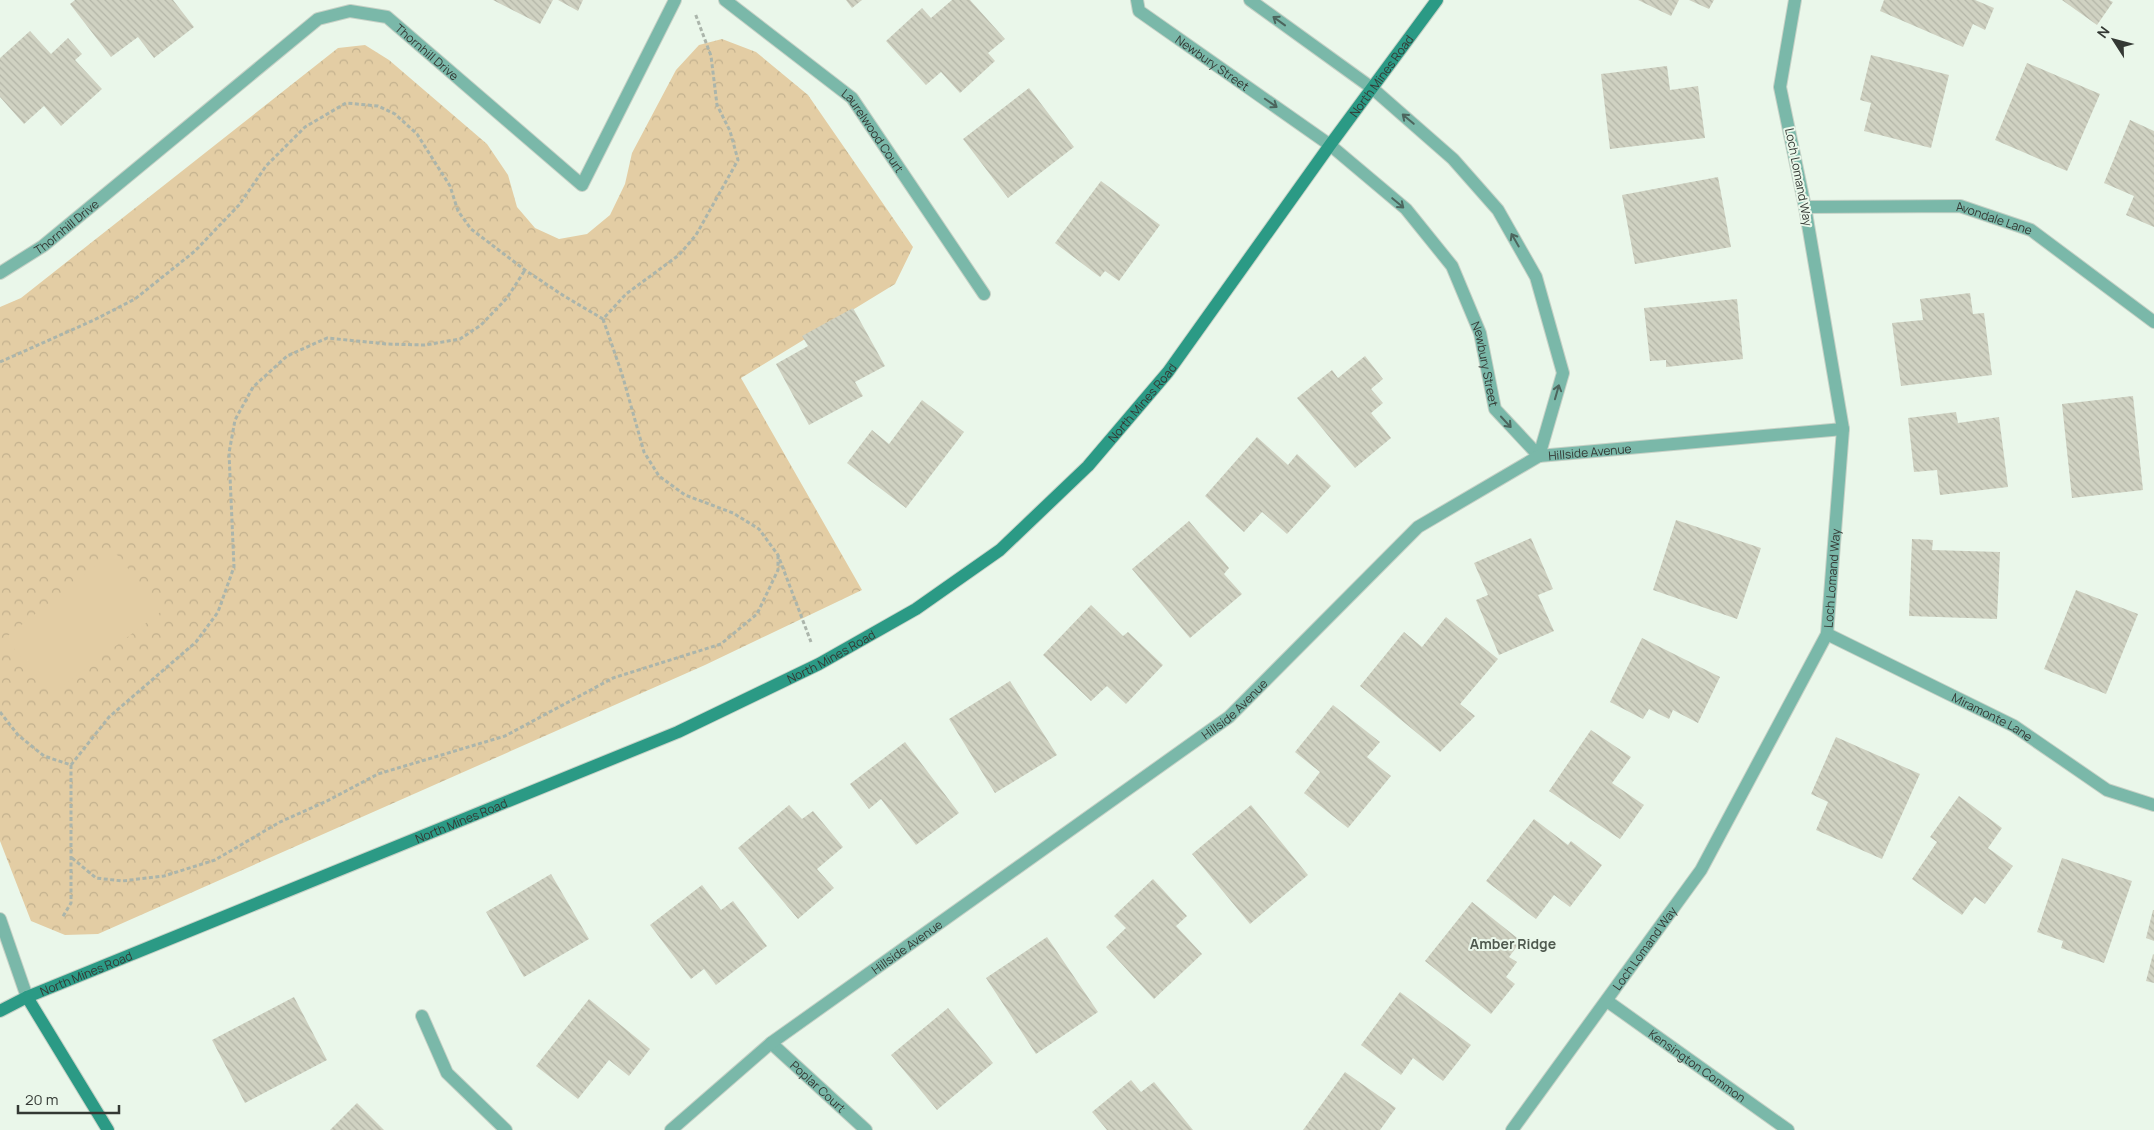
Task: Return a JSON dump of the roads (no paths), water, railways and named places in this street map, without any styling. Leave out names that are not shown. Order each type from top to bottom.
[{"type":"main road","name":"North Mines Road","points":[[0,1011],[27,997],[678,732],[819,664],[916,608],[1000,550],[1088,466],[1168,372],[1330,145],[1437,0]]},
{"type":"main road","points":[[27,997],[108,1130]]},
{"type":"street","name":"Thornhill Drive","points":[[0,273],[43,246],[318,19],[350,11],[387,17],[582,185],[675,0]]},
{"type":"street","name":"Laurelwood Court","points":[[725,0],[852,98],[984,294]]},
{"type":"street","name":"Newbury Street","points":[[1138,0],[1139,11],[1330,145],[1406,209],[1452,266],[1480,333],[1495,409],[1539,456]]},
{"type":"street","points":[[1250,0],[1372,88],[1453,159],[1498,210],[1536,277],[1563,373],[1539,456]]},
{"type":"street","name":"Loch Lomand Way","points":[[1512,1130],[1701,870],[1827,634],[1843,429],[1805,207],[1780,87],[1795,0]]},
{"type":"street","name":"Avondale Lane","points":[[1805,207],[1960,206],[2031,230],[2154,322]]},
{"type":"street","name":"Hillside Avenue","points":[[671,1130],[770,1043],[1229,717],[1418,527],[1539,456],[1843,429]]},
{"type":"street","name":"Miramonte Lane","points":[[1827,634],[2014,726],[2107,790],[2154,805]]},
{"type":"street","points":[[0,919],[27,997]]},
{"type":"street","name":"Kensington Common","points":[[1607,1001],[1788,1130]]},
{"type":"street","points":[[422,1016],[447,1073],[506,1130]]},
{"type":"street","name":"Poplar Court","points":[[770,1043],[866,1130]]},
{"type":"district","name":"Amber Ridge","points":[[1513,943]]}]
